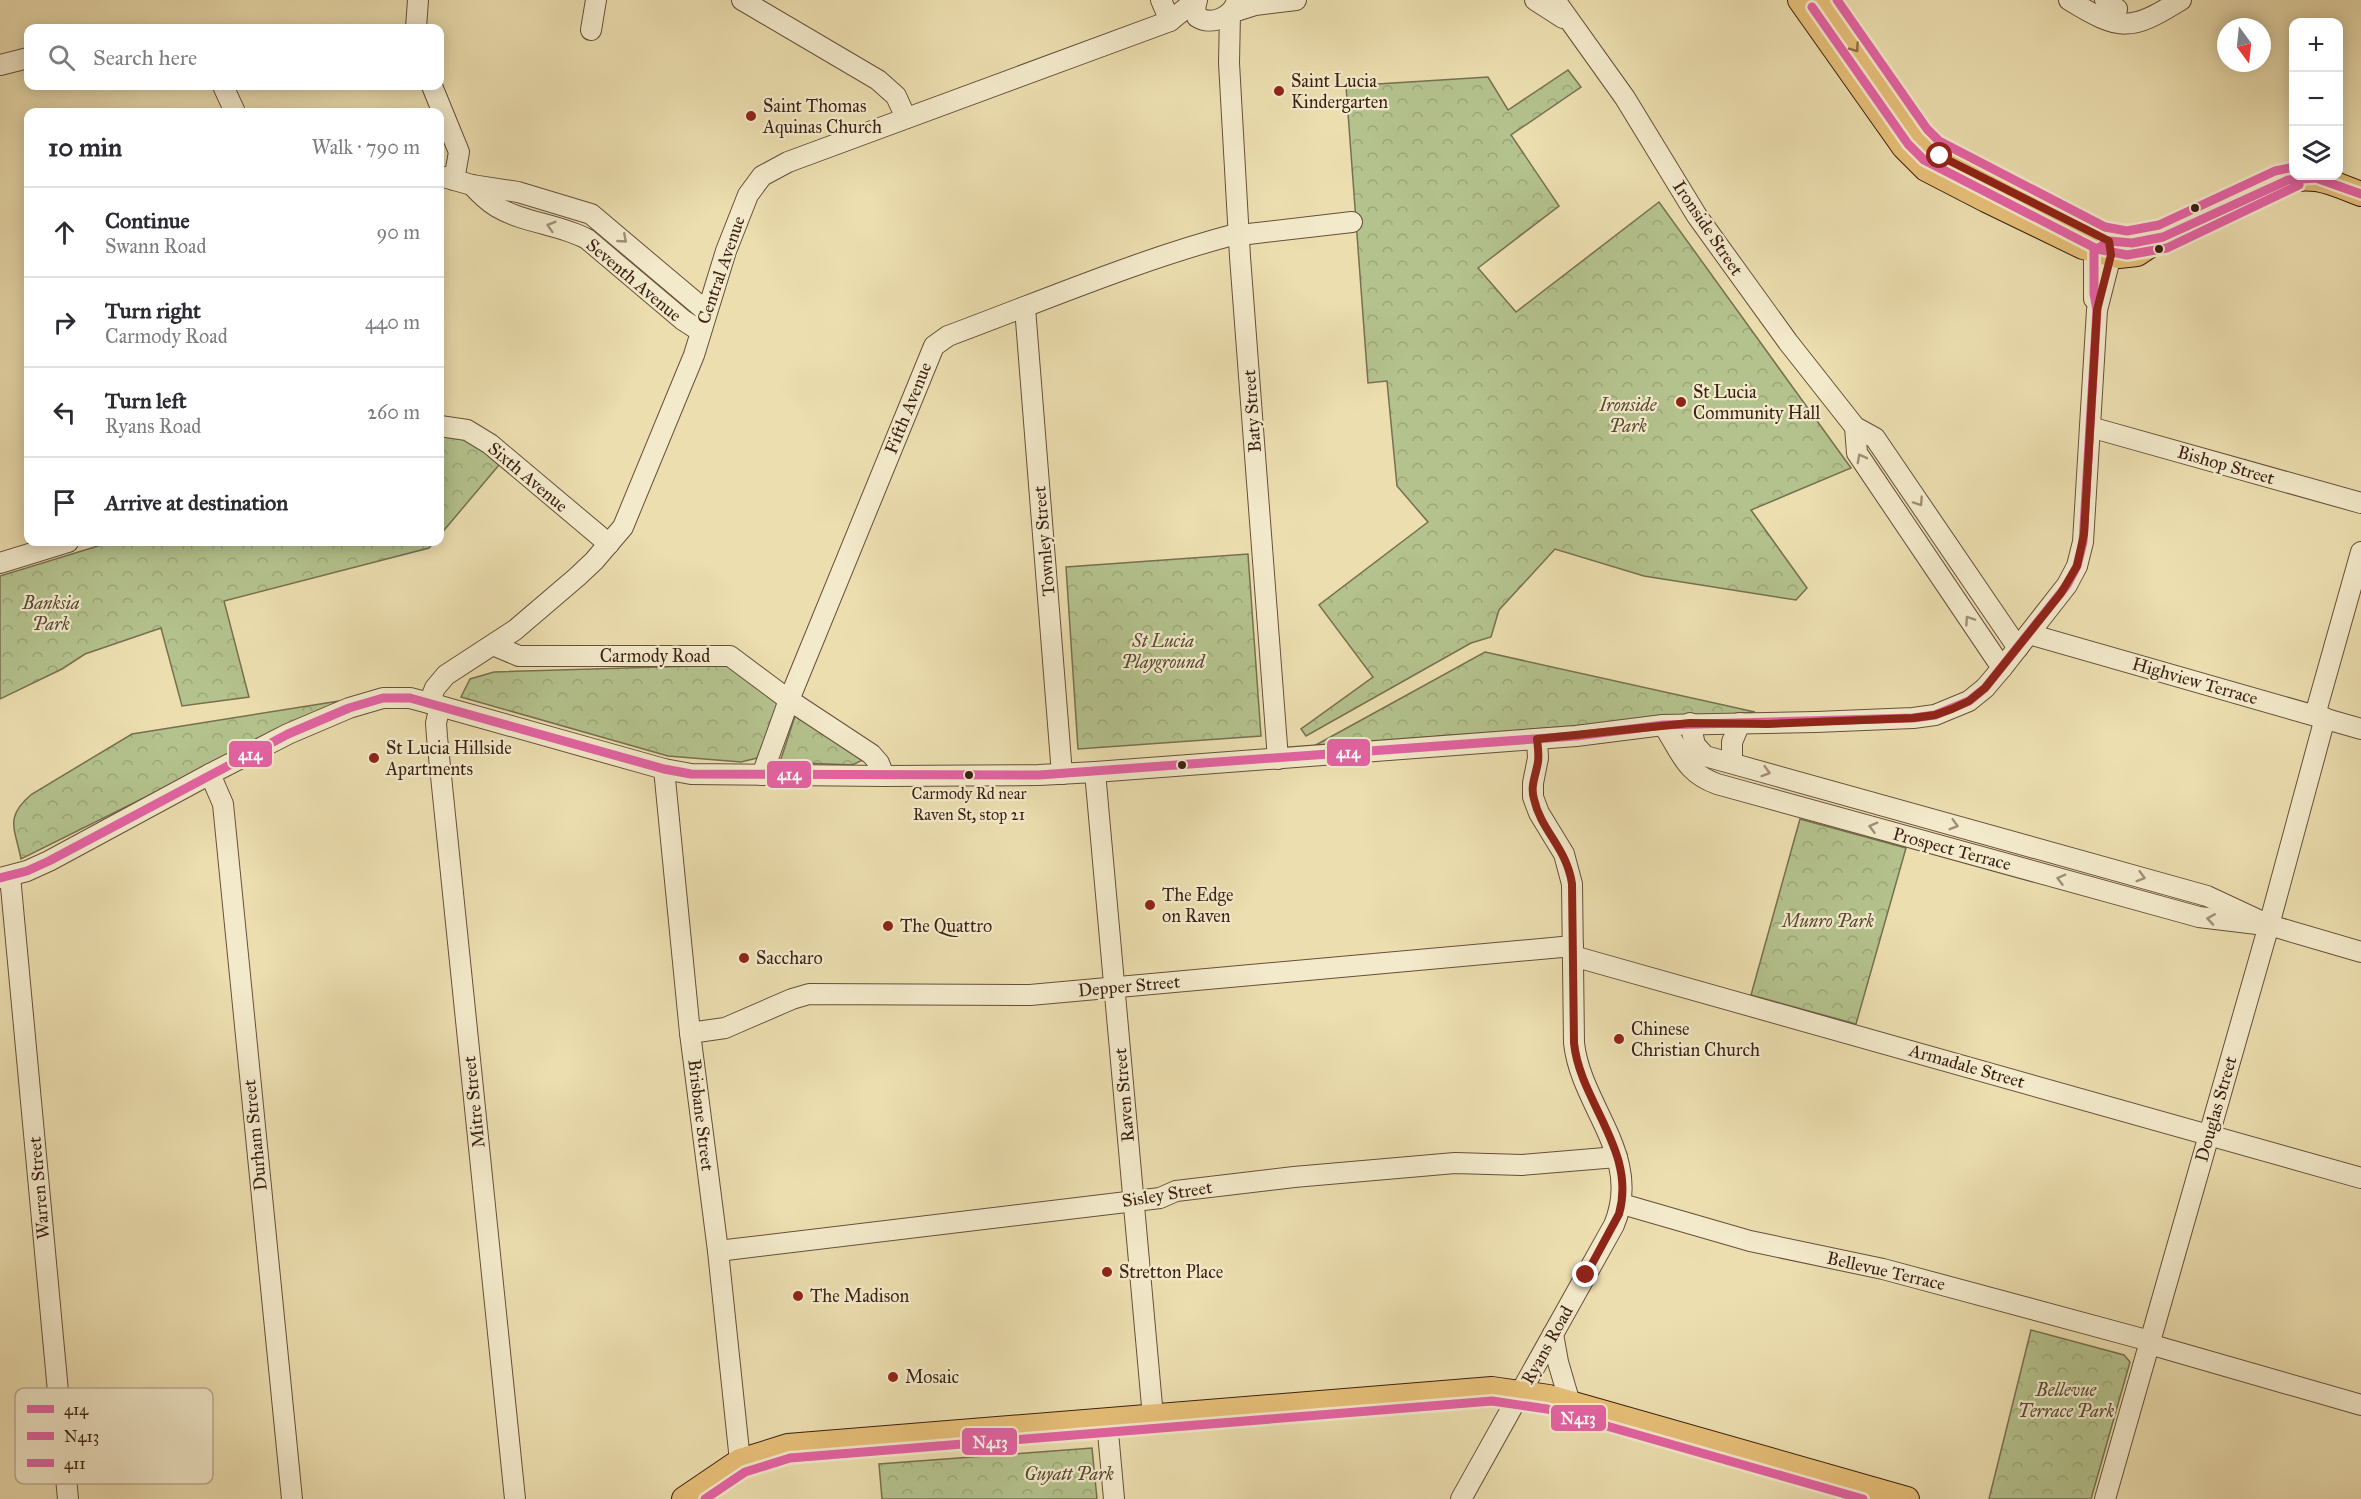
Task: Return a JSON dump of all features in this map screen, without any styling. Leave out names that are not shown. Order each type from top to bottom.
[{"type":"main road","points":[[1800,0],[1904,147],[1919,163],[1977,195],[2104,249],[2163,237],[2287,178],[2316,178],[2361,194]]},
{"type":"main road","points":[[1822,0],[1918,137],[1932,151],[2104,249]]},
{"type":"main road","points":[[2343,171],[2361,177]]},
{"type":"main road","points":[[684,1499],[741,1461],[772,1450],[806,1444],[1492,1389],[1549,1396],[1847,1491],[1907,1499]]},
{"type":"street","points":[[416,24],[418,0]]},
{"type":"street","points":[[591,30],[596,0]]},
{"type":"street","points":[[742,0],[872,75],[896,96],[906,118]]},
{"type":"street","points":[[1161,0],[1170,21]]},
{"type":"street","name":"Central Avenue","points":[[435,705],[435,688],[446,675],[515,630],[577,577],[623,527],[694,355],[706,311],[735,228],[750,190],[759,179],[776,167],[1170,21],[1197,0]]},
{"type":"street","name":"Central Avenue","points":[[1197,0],[1196,14],[1205,20]]},
{"type":"street","name":"Ironside Street","points":[[1535,0],[1570,23]]},
{"type":"street","name":"Ironside Street","points":[[1555,0],[1625,98],[1693,209],[1788,342],[1855,427],[1875,438],[2024,641]]},
{"type":"street","points":[[2069,0],[2124,25],[2137,23],[2181,0]]},
{"type":"street","points":[[2105,0],[2117,9],[2114,22]]},
{"type":"street","points":[[1232,9],[1280,1]]},
{"type":"street","name":"Central Avenue","points":[[1170,21],[1222,17],[1232,9]]},
{"type":"street","name":"Baty Street","points":[[1232,9],[1229,63],[1278,759]]},
{"type":"street","name":"Baty Street","points":[[1205,20],[1220,34],[1229,63]]},
{"type":"street","points":[[0,65],[24,59]]},
{"type":"street","points":[[225,90],[233,108]]},
{"type":"street","points":[[434,90],[441,108]]},
{"type":"street","points":[[444,115],[459,152],[455,180]]},
{"type":"street","name":"Seventh Avenue","points":[[455,180],[518,192],[591,214],[706,311]]},
{"type":"street","name":"Seventh Avenue","points":[[455,180],[504,211],[574,233],[587,240],[682,320],[700,332]]},
{"type":"street","name":"Fifth Avenue","points":[[762,775],[789,700],[934,346],[948,336],[1189,246],[1240,234],[1352,222]]},
{"type":"street","points":[[5,877],[49,861],[288,734],[370,701],[394,697],[435,705],[664,769],[691,774],[762,775],[1062,774],[1537,739],[1690,723],[1816,722],[1935,715],[1969,701],[1985,688],[2067,585],[2079,560],[2083,542],[2097,310],[2104,249]]},
{"type":"street","name":"Townley Street","points":[[1025,308],[1062,774]]},
{"type":"street","name":"Sixth Avenue","points":[[444,427],[467,430],[490,444],[609,544]]},
{"type":"street","points":[[1855,427],[1857,453],[2002,668]]},
{"type":"street","name":"Bishop Street","points":[[2090,427],[2361,503]]},
{"type":"street","points":[[0,562],[54,546]]},
{"type":"street","name":"Douglas Street","points":[[2105,1499],[2269,926],[2361,552]]},
{"type":"street","name":"Highview Terrace","points":[[2024,641],[2361,729]]},
{"type":"street","name":"Carmody Road","points":[[493,645],[519,656],[730,657],[789,700],[871,754],[879,763],[884,776]]},
{"type":"street","name":"Mitre Street","points":[[435,705],[515,1499]]},
{"type":"street","name":"Prospect Terrace","points":[[1690,723],[1694,743],[1699,752],[1705,756],[2207,896],[2269,926]]},
{"type":"street","points":[[1732,763],[1732,742],[1740,723]]},
{"type":"street","name":"Prospect Terrace","points":[[1663,725],[1677,751],[1689,765],[1701,776],[1718,784],[2199,917],[2269,926],[2361,952]]},
{"type":"street","name":"Ryans Road","points":[[1461,1499],[1614,1225],[1622,1204],[1622,1177],[1617,1157],[1576,1063],[1572,884],[1569,865],[1539,813],[1533,797],[1533,783],[1538,760],[1537,739]]},
{"type":"street","name":"Brisbane Street","points":[[664,769],[690,1033],[718,1251],[741,1461]]},
{"type":"street","name":"Raven Street","points":[[1095,772],[1153,1417]]},
{"type":"street","name":"Durham Street","points":[[210,774],[219,790],[222,804],[292,1499]]},
{"type":"street","name":"Warren Street","points":[[5,877],[57,1388]]},
{"type":"street","name":"Depper Street","points":[[690,1033],[725,1028],[809,994],[1030,995],[1573,951]]},
{"type":"street","name":"Armadale Street","points":[[1573,951],[2361,1178]]},
{"type":"street","name":"Sisley Street","points":[[718,1251],[1160,1198],[1176,1191],[1306,1176],[1455,1163],[1522,1165],[1617,1157]]},
{"type":"street","name":"Bellevue Terrace","points":[[1622,1204],[1750,1241],[1894,1272],[2150,1343],[2361,1405]]},
{"type":"street","points":[[1553,1334],[1558,1362],[1570,1403]]},
{"type":"street","points":[[1107,1421],[1114,1499]]},
{"type":"street","name":"Warren Street","points":[[66,1484],[68,1499]]},
{"type":"green space","name":"Ironside Park","points":[[1568,70],[1581,87],[1511,135],[1559,206],[1478,268],[1516,312],[1659,202],[1851,468],[1751,510],[1807,588],[1796,600],[1644,576],[1555,549],[1499,610],[1491,637],[1471,643],[1306,736],[1301,729],[1373,677],[1319,605],[1428,522],[1397,486],[1387,381],[1368,383],[1346,86],[1488,77],[1508,110]]},
{"type":"green space","points":[[444,437],[472,440],[499,465],[444,530]]},
{"type":"green space","name":"Banksia Park","points":[[98,546],[431,546],[224,601],[249,697],[182,706],[161,628],[85,654],[62,669],[0,699],[0,576]]},
{"type":"green space","name":"St Lucia Playground","points":[[1248,554],[1261,736],[1078,749],[1066,567]]},
{"type":"green space","points":[[1485,652],[1755,712],[1314,746]]},
{"type":"green space","points":[[728,665],[779,705],[757,758],[741,762],[668,756],[461,697],[470,679],[494,672]]},
{"type":"green space","points":[[339,701],[21,859],[14,824],[15,816],[23,802],[32,794],[132,734]]},
{"type":"green space","points":[[795,716],[865,759],[852,765],[780,762]]},
{"type":"green space","name":"Munro Park","points":[[1800,819],[1906,848],[1856,1024],[1751,995]]},
{"type":"green space","name":"Bellevue Terrace Park","points":[[2031,1330],[2124,1355],[2130,1362],[2091,1499],[1989,1499]]},
{"type":"green space","name":"Guyatt Park","points":[[1092,1448],[1097,1499],[882,1499],[879,1464]]},
{"type":"transit line","name":"411","points":[[1837,0],[1927,129],[1939,141],[2105,227],[2127,231],[2159,225],[2275,171],[2289,168]]},
{"type":"transit line","name":"N413","points":[[1812,7],[1908,144],[1924,160],[2097,249],[2127,255],[2167,248],[2299,185]]},
{"type":"transit line","name":"414","points":[[0,878],[27,871],[49,861],[288,734],[349,708],[383,698],[410,698],[664,769],[691,774],[1039,775],[1576,736],[1663,725],[1913,718],[1935,715],[1969,701],[1985,688],[2067,585],[2077,566],[2083,542],[2097,310],[2094,294],[2094,251],[2109,241],[2132,243],[2163,237],[2288,180],[2316,178],[2361,194]]},
{"type":"transit line","name":"N413","points":[[705,1499],[745,1472],[790,1458],[1492,1401],[1547,1409],[1863,1499]]},
{"type":"place","name":"Saint Lucia Kindergarten","points":[[1279,91]]},
{"type":"place","name":"Saint Thomas Aquinas Church","points":[[751,116]]},
{"type":"place","name":"St Lucia Community Hall","points":[[1681,402]]},
{"type":"place","name":"St Lucia Hillside Apartments","points":[[374,758]]},
{"type":"place","name":"Carmody Rd near Raven St, stop 21","points":[[969,775]]},
{"type":"place","name":"The Edge on Raven","points":[[1150,905]]},
{"type":"place","name":"The Quattro","points":[[888,926]]},
{"type":"place","name":"Saccharo","points":[[744,958]]},
{"type":"place","name":"Chinese Christian Church","points":[[1619,1039]]},
{"type":"place","name":"Stretton Place","points":[[1107,1272]]},
{"type":"place","name":"The Madison","points":[[798,1296]]},
{"type":"place","name":"Mosaic","points":[[893,1377]]},
{"type":"route","points":[[1586,1275],[1619,1214],[1622,1204],[1622,1177],[1613,1143],[1576,1063],[1571,874],[1564,854],[1536,808],[1533,797],[1532,789],[1538,760],[1537,739],[1690,723],[1768,724],[1913,718],[1935,715],[1969,701],[1985,688],[2061,593],[2071,579],[2079,560],[2084,534],[2097,310],[2111,255],[2109,241],[1940,156]]}]
